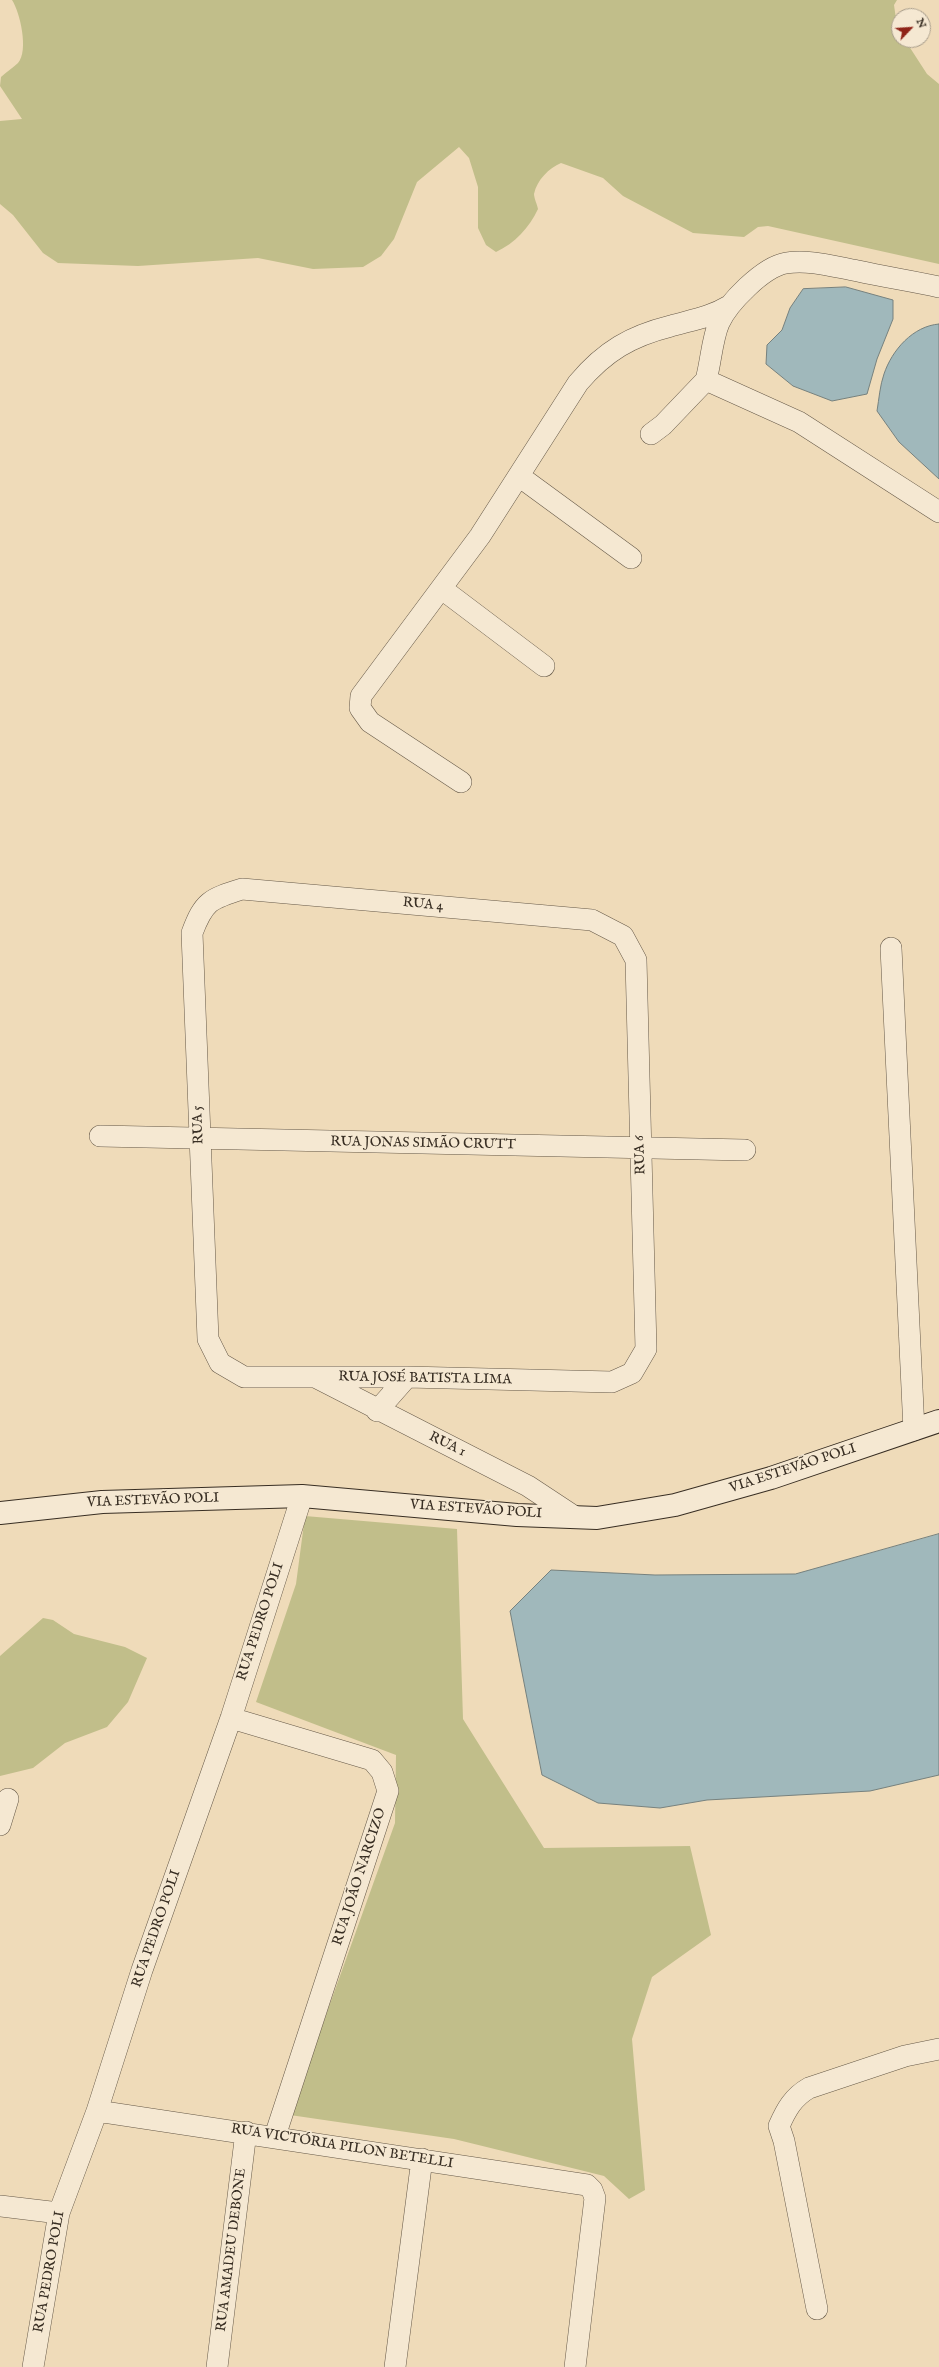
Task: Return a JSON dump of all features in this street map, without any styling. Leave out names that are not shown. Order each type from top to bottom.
[{"type":"main road","name":"VIA ESTEVÃO POLI","points":[[0,1513],[102,1502],[302,1496],[517,1515],[597,1518],[675,1505],[770,1478],[939,1421]]},
{"type":"street","points":[[461,782],[370,722],[365,717],[359,702],[361,696],[480,536],[578,383],[596,362],[614,349],[633,339],[660,329],[713,322],[761,277],[777,266],[789,263],[825,265],[939,287]]},
{"type":"street","points":[[651,434],[662,425],[706,380],[713,322]]},
{"type":"street","points":[[706,380],[798,422],[939,512]]},
{"type":"street","points":[[519,476],[631,558]]},
{"type":"street","points":[[442,589],[544,666]]},
{"type":"street","name":"RUA 4","points":[[220,896],[242,890],[592,920],[623,936]]},
{"type":"street","name":"RUA 5","points":[[220,896],[200,910],[192,933],[208,1339],[220,1363]]},
{"type":"street","name":"RUA 6","points":[[623,936],[636,960],[646,1349],[632,1373]]},
{"type":"street","points":[[891,948],[914,1430]]},
{"type":"street","name":"RUA JONAS SIMÃO CRUTT","points":[[100,1136],[200,1140],[746,1150]]},
{"type":"street","name":"RUA JOSÉ BATISTA LIMA","points":[[220,1363],[244,1377],[407,1377],[612,1382],[632,1373]]},
{"type":"street","points":[[377,1411],[407,1377]]},
{"type":"street","name":"RUA 1","points":[[316,1378],[377,1411],[528,1486],[575,1517]]},
{"type":"street","name":"RUA PEDRO POLI","points":[[33,2367],[60,2213],[97,2111],[142,1970],[231,1718],[302,1496]]},
{"type":"street","name":"RUA JOÃO NARCIZO","points":[[231,1718],[372,1760],[382,1772],[388,1791],[275,2136]]},
{"type":"street","points":[[0,1825],[8,1800]]},
{"type":"street","points":[[818,2309],[784,2141],[779,2126],[786,2110],[798,2095],[809,2088],[905,2056],[939,2049]]},
{"type":"street","name":"RUA VICTÓRIA PILON BETELLI","points":[[97,2111],[275,2136],[587,2185],[592,2190],[595,2198],[575,2367]]},
{"type":"street","name":"RUA AMADEU DEBONE","points":[[217,2367],[246,2132]]},
{"type":"street","points":[[395,2367],[422,2159]]},
{"type":"street","points":[[0,2206],[60,2213]]},
{"type":"shaded area","points":[[12,0],[897,0],[894,5],[894,8],[891,8],[891,48],[910,48],[927,74],[939,84],[939,264],[768,226],[758,227],[744,237],[693,233],[623,196],[603,178],[561,163],[548,171],[538,184],[534,197],[538,209],[526,229],[509,244],[496,252],[486,245],[478,228],[478,187],[469,158],[459,147],[417,182],[394,239],[381,256],[363,267],[313,269],[258,258],[138,266],[58,263],[43,253],[13,215],[0,204],[0,121],[22,119],[0,86],[1,77],[18,63],[23,50],[22,32]]},
{"type":"shaded area","points":[[305,1516],[457,1529],[463,1719],[544,1848],[690,1846],[711,1935],[652,1977],[632,2039],[645,2190],[629,2199],[604,2176],[580,2170],[454,2139],[290,2115],[395,1823],[396,1755],[256,1702],[296,1584]]},
{"type":"shaded area","points":[[43,1618],[53,1620],[74,1634],[125,1647],[147,1658],[128,1702],[107,1727],[65,1743],[33,1768],[0,1776],[0,1656]]},
{"type":"water","points":[[846,287],[893,300],[893,319],[877,359],[867,394],[832,401],[793,386],[766,364],[767,345],[782,330],[790,308],[803,289]]},
{"type":"water","points":[[939,324],[939,479],[899,442],[877,411],[884,374],[892,356],[912,334],[921,329]]},
{"type":"water","points":[[939,1534],[939,1775],[870,1791],[707,1800],[660,1808],[598,1803],[542,1775],[510,1611],[551,1570],[655,1575],[795,1574]]}]
